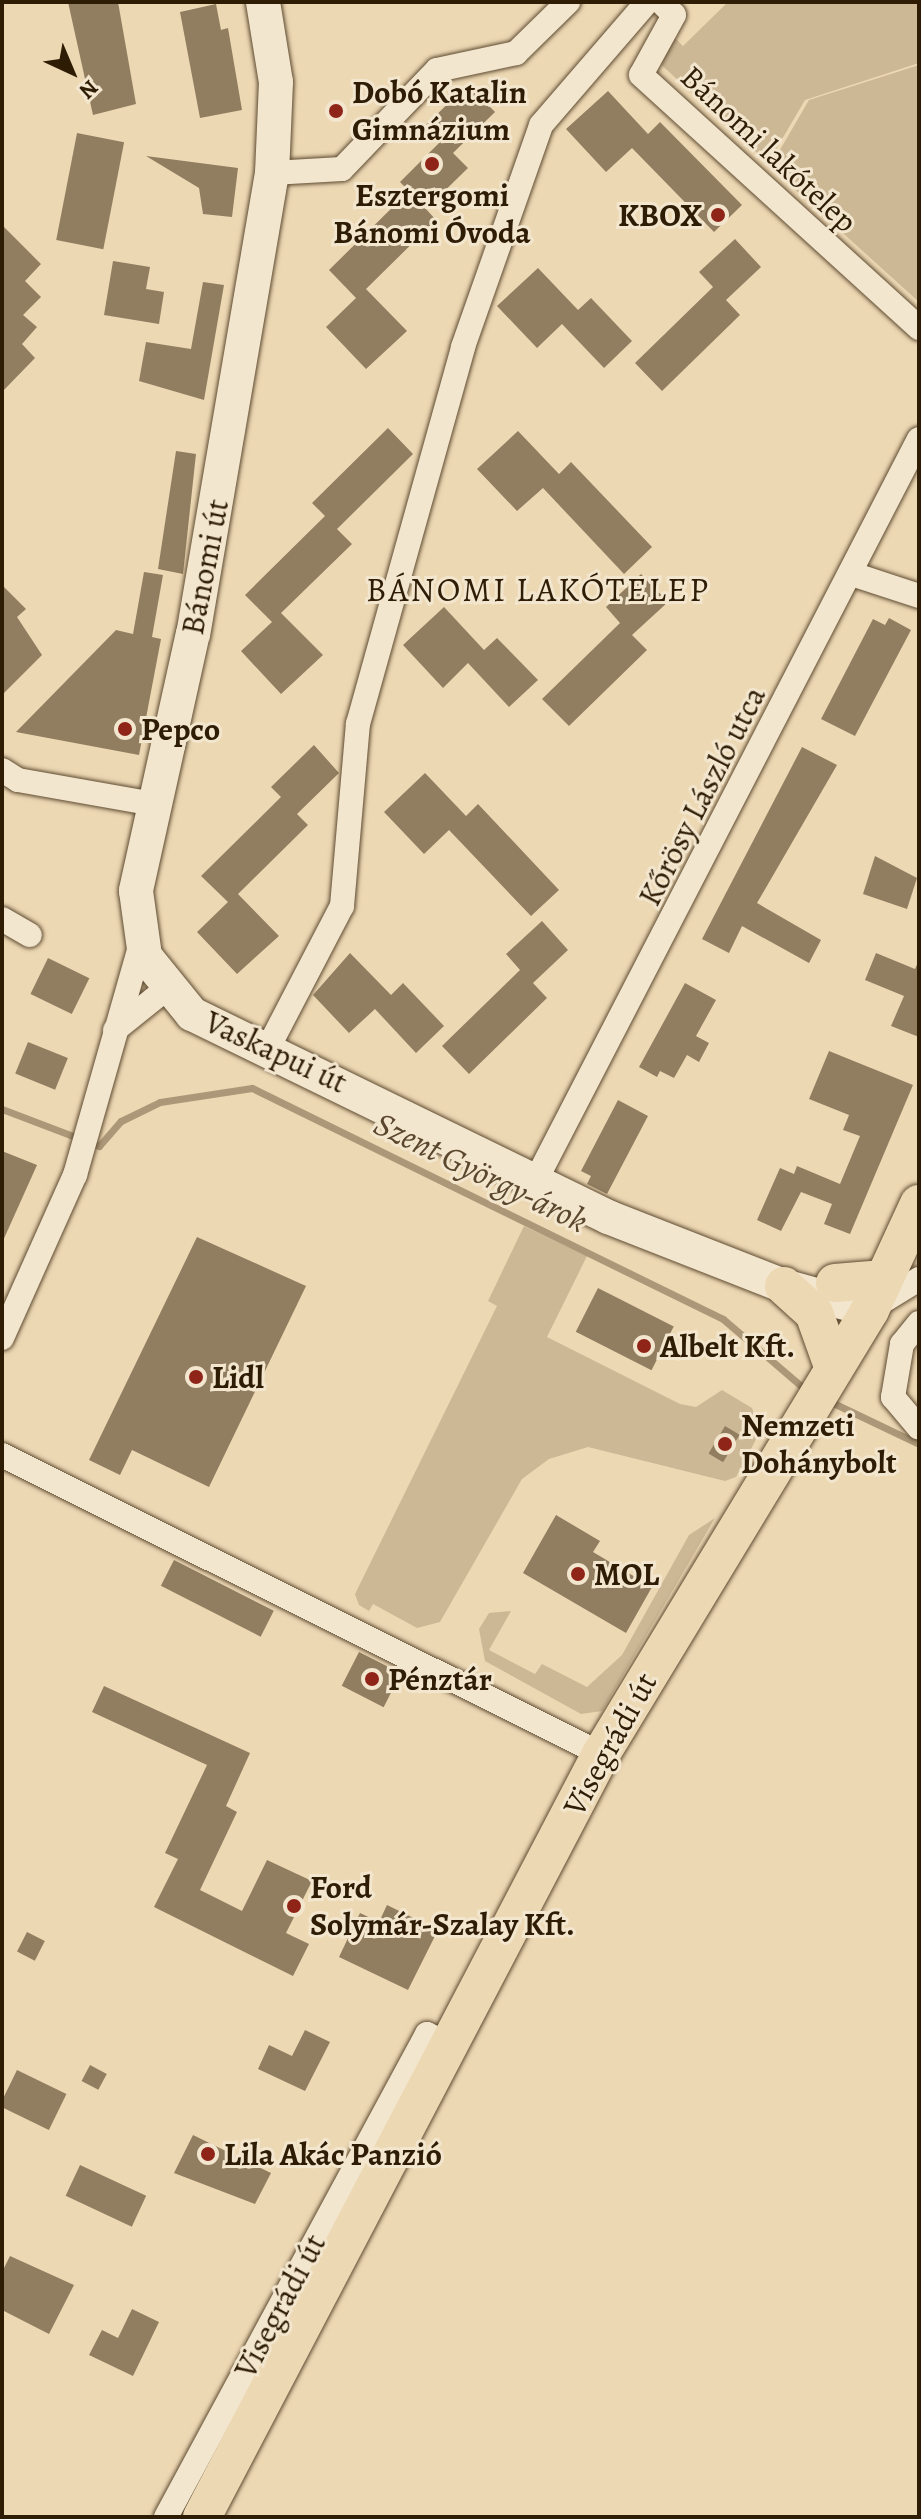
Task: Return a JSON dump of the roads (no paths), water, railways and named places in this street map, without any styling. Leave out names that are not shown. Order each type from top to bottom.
[{"type":"main road","name":"Bánomi út","points":[[141,944],[136,891],[199,602],[272,173],[276,82],[263,2]]},
{"type":"main road","name":"Vaskapui út","points":[[141,944],[166,989],[192,1014],[536,1180],[784,1286],[891,1289]]},
{"type":"main road","name":"Visegrádi út","points":[[202,2517],[601,1754],[822,1384],[891,1289],[918,1213]]},
{"type":"main road","name":"Vaskapui út","points":[[699,1252],[835,1283]]},
{"type":"main road","points":[[835,1283],[891,1289]]},
{"type":"main road","points":[[784,1286],[814,1313],[822,1384]]},
{"type":"street","points":[[272,173],[342,169],[437,70],[516,53],[568,2]]},
{"type":"street","points":[[267,1050],[342,906],[358,724],[463,347],[541,125],[647,2]]},
{"type":"street","name":"Bánomi lakótelep","points":[[661,2],[674,15],[641,75],[919,328]]},
{"type":"street","name":"Kőrösy László utca","points":[[536,1180],[852,574],[919,439]]},
{"type":"street","points":[[852,574],[919,596]]},
{"type":"street","points":[[2,770],[18,780],[154,804]]},
{"type":"street","points":[[2,919],[30,935]]},
{"type":"street","name":"Bánomi út","points":[[2,1338],[80,1157],[113,1032],[141,944]]},
{"type":"street","points":[[113,1032],[166,989]]},
{"type":"street","points":[[919,1323],[902,1344],[893,1397],[919,1428]]},
{"type":"street","points":[[2,1455],[601,1754]]},
{"type":"street","name":"Visegrádi út","points":[[166,2517],[427,2034],[450,2045]]},
{"type":"waterway","name":"Szent György-árok","points":[[2,1109],[99,1146],[121,1121],[160,1102],[252,1088],[723,1319],[807,1391]]},
{"type":"waterway","name":"Szent György-árok","points":[[829,1401],[919,1444]]},
{"type":"place","name":"Dobó Katalin Gimnázium","points":[[336,111]]},
{"type":"place","name":"Esztergomi Bánomi Óvoda","points":[[432,164]]},
{"type":"place","name":"KBOX","points":[[718,215]]},
{"type":"place","name":"Pepco","points":[[125,729]]},
{"type":"place","name":"Albelt Kft.","points":[[644,1346]]},
{"type":"place","name":"Lidl","points":[[196,1377]]},
{"type":"place","name":"Nemzeti Dohánybolt","points":[[725,1444]]},
{"type":"place","name":"MOL","points":[[578,1574]]},
{"type":"place","name":"Pénztár","points":[[372,1679]]},
{"type":"place","name":"Ford Solymár-Szalay Kft.","points":[[294,1906]]},
{"type":"place","name":"Lila Akác Panzió","points":[[208,2154]]},
{"type":"district","name":"BÁNOMI LAKÓTELEP","points":[[538,590]]}]
